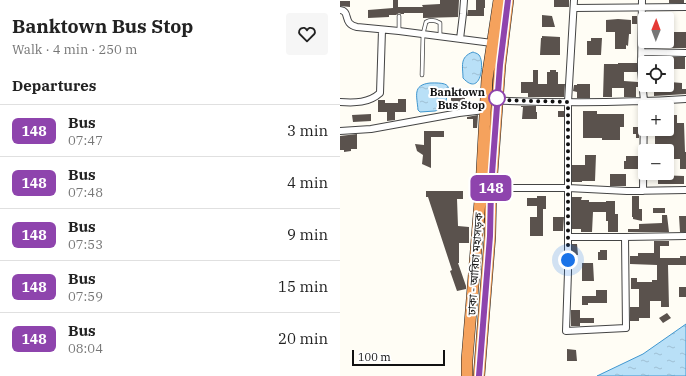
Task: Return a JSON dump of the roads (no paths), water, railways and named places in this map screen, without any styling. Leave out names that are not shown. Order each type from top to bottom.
[{"type":"highway","name":"ঢাকা - আরিচা মহাসড়ক","points":[[467,376],[486,188],[489,103],[487,79],[499,0]]},
{"type":"highway","name":"ঢাকা - আরিচা মহাসড়ক","points":[[479,376],[490,236],[486,188],[489,103],[500,65],[508,0]]},
{"type":"street","points":[[460,39],[464,0]]},
{"type":"street","points":[[574,0],[568,102],[568,272],[566,331],[626,328],[625,237]]},
{"type":"street","points":[[642,0],[641,70],[644,100]]},
{"type":"street","points":[[574,8],[686,7]]},
{"type":"street","points":[[340,10],[344,10],[346,12],[351,26],[492,43]]},
{"type":"street","points":[[340,102],[367,101],[375,98],[380,93],[382,30]]},
{"type":"street","points":[[642,52],[686,53]]},
{"type":"street","points":[[665,100],[686,99]]},
{"type":"street","points":[[340,131],[371,129],[459,113],[489,103],[638,101]]},
{"type":"street","points":[[643,191],[644,136]]},
{"type":"street","points":[[486,188],[568,188],[627,191],[686,190]]},
{"type":"street","points":[[568,237],[686,236]]},
{"type":"lane","points":[[399,16],[399,31]]},
{"type":"lane","points":[[422,75],[423,34],[426,22],[436,20],[440,23],[440,36]]},
{"type":"water","points":[[473,52],[479,55],[482,64],[480,77],[474,84],[469,83],[463,78],[462,66],[466,57]]},
{"type":"water","points":[[439,83],[447,86],[448,92],[445,108],[435,111],[420,112],[418,110],[418,89],[424,84]]},
{"type":"water","points":[[686,324],[686,376],[597,376],[643,354]]},
{"type":"place","name":"Banktown Bus Stop","points":[[497,98]]}]
